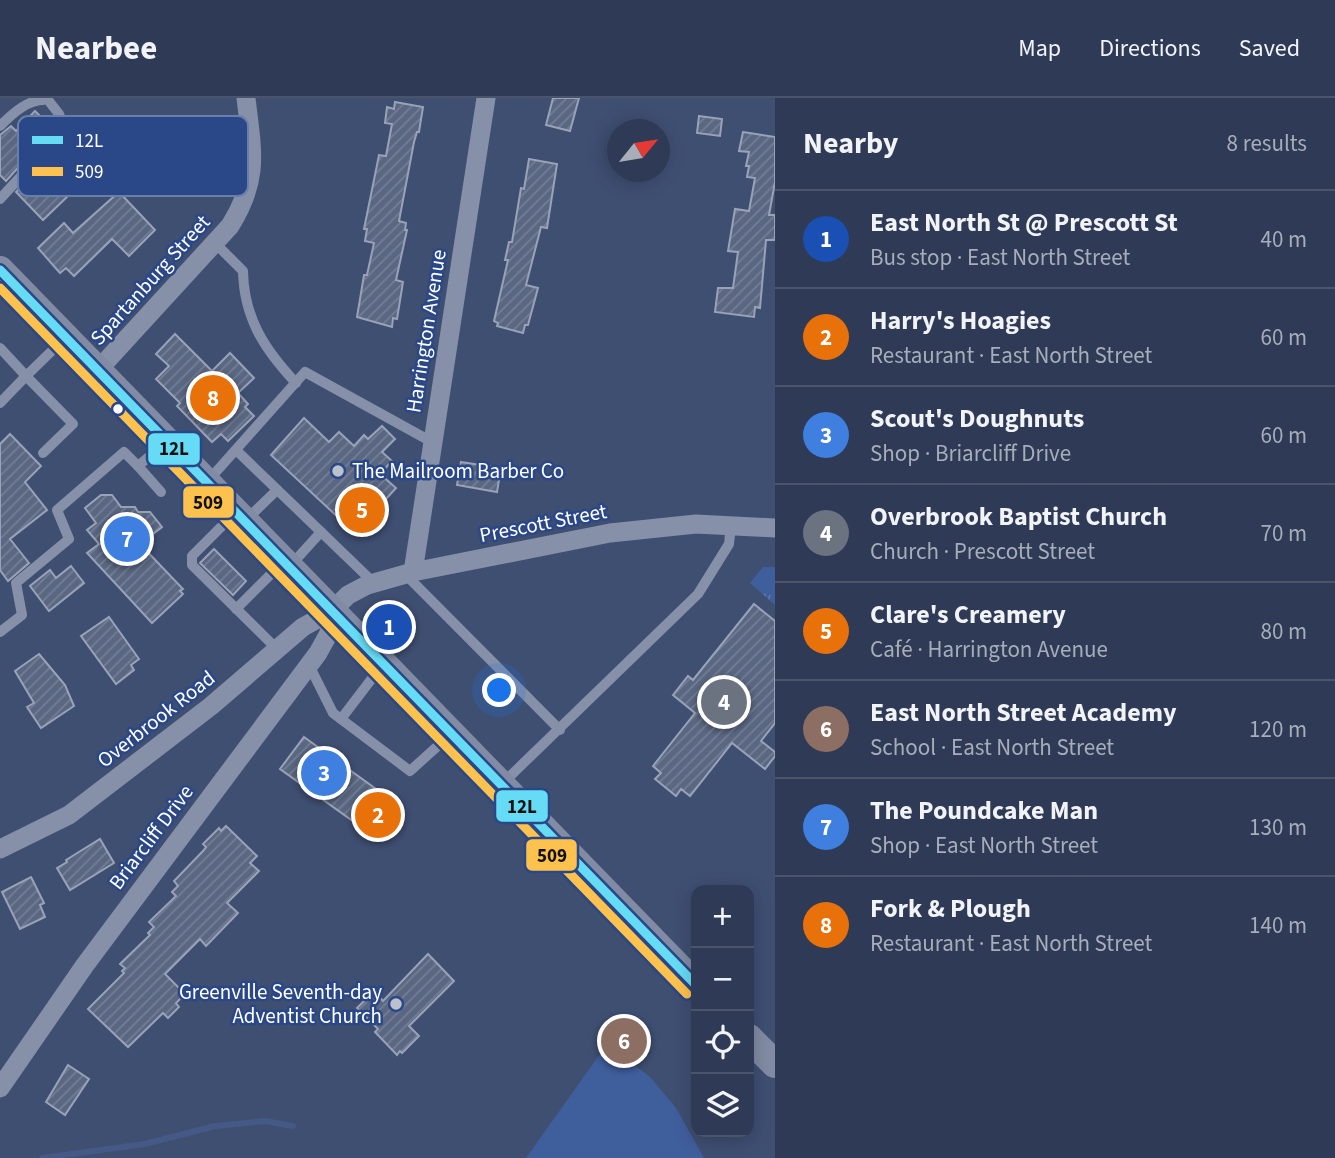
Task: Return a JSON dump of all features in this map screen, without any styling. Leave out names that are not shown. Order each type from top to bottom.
[{"type":"main road","points":[[0,270],[691,980]]},
{"type":"main road","points":[[754,1043],[775,1064]]},
{"type":"street","name":"Spartanburg Street","points":[[246,98],[252,150],[252,173],[248,189]]},
{"type":"street","name":"Harrington Avenue","points":[[409,573],[486,98]]},
{"type":"street","name":"Spartanburg Street","points":[[98,370],[230,226],[246,196]]},
{"type":"street","name":"Prescott Street","points":[[332,611],[348,596],[374,583],[409,573],[610,533],[696,524],[775,528]]},
{"type":"street","name":"Overbrook Road","points":[[0,849],[69,815],[211,706],[303,626],[332,611]]},
{"type":"street","name":"Briarcliff Drive","points":[[0,1088],[85,965],[309,665],[329,633],[332,611]]},
{"type":"lane","points":[[0,125],[24,104],[37,98],[48,100],[60,116]]},
{"type":"lane","points":[[0,199],[18,179]]},
{"type":"lane","points":[[215,243],[243,271],[243,294],[254,326],[271,357],[296,383]]},
{"type":"lane","points":[[0,403],[66,338]]},
{"type":"lane","points":[[0,348],[73,424],[43,453]]},
{"type":"lane","points":[[206,482],[305,372],[432,442]]},
{"type":"lane","points":[[138,466],[167,441]]},
{"type":"lane","points":[[236,450],[374,583]]},
{"type":"lane","points":[[0,632],[22,615],[16,583],[69,539],[57,510],[124,452],[161,492]]},
{"type":"lane","points":[[277,490],[192,556],[192,565],[277,649]]},
{"type":"lane","points":[[501,785],[698,594],[729,544],[731,525]]},
{"type":"lane","points":[[236,609],[321,532]]},
{"type":"lane","points":[[409,573],[560,730]]},
{"type":"lane","points":[[341,719],[383,664]]},
{"type":"lane","points":[[309,665],[333,713],[410,771],[451,733]]},
{"type":"green space","points":[[763,567],[775,567],[775,605],[750,583]]},
{"type":"green space","points":[[607,1044],[650,1077],[676,1108],[704,1158],[526,1158]]},
{"type":"building","points":[[553,98],[579,98],[570,131],[546,125]]},
{"type":"building","points":[[395,102],[423,107],[399,221],[406,223],[407,230],[396,280],[403,282],[397,319],[393,318],[392,327],[357,317],[364,275],[367,275],[374,243],[365,241],[367,229],[364,229],[379,155],[386,156],[392,124],[385,123],[387,107],[394,109]]},
{"type":"building","points":[[699,116],[722,119],[720,136],[697,133]]},
{"type":"building","points":[[11,126],[16,131],[18,129],[18,168],[6,181],[0,175],[0,135]]},
{"type":"building","points":[[743,132],[775,137],[775,182],[769,215],[775,215],[775,240],[766,240],[760,308],[755,307],[754,317],[715,312],[718,288],[733,288],[738,252],[728,251],[735,209],[749,211],[755,178],[747,177],[749,152],[739,151]]},
{"type":"building","points":[[529,159],[557,164],[547,228],[541,227],[526,285],[538,288],[528,325],[525,325],[523,333],[497,326],[498,323],[494,321],[508,260],[505,260],[509,242],[512,242]]},
{"type":"building","points":[[20,196],[68,196],[43,220]]},
{"type":"building","points":[[115,196],[123,196],[155,230],[129,256],[112,239],[74,276],[66,268],[60,273],[38,248],[64,223],[73,233]]},
{"type":"building","points":[[175,334],[212,371],[230,353],[254,378],[238,393],[248,404],[245,407],[254,416],[228,441],[221,434],[212,442],[177,406],[180,403],[156,379],[169,366],[156,354]]},
{"type":"building","points":[[304,418],[329,442],[339,432],[354,446],[364,435],[368,439],[382,426],[395,439],[382,452],[392,461],[380,474],[396,488],[355,533],[271,455]]},
{"type":"building","points":[[10,434],[41,466],[25,482],[47,510],[10,539],[29,563],[8,581],[0,570],[0,444]]},
{"type":"building","points":[[461,462],[501,468],[497,492],[457,485]]},
{"type":"building","points":[[101,495],[112,495],[121,507],[135,507],[138,512],[150,512],[162,527],[140,544],[183,589],[180,591],[183,594],[152,623],[87,553],[99,544],[87,530],[96,523],[85,508]]},
{"type":"building","points":[[214,549],[246,581],[233,595],[200,563]]},
{"type":"building","points":[[71,566],[84,583],[49,611],[30,586],[50,570],[56,578]]},
{"type":"building","points":[[754,604],[775,621],[775,723],[761,741],[775,752],[775,756],[765,769],[732,743],[690,796],[681,789],[676,796],[655,779],[661,773],[653,766],[695,713],[673,695],[688,676],[693,680]]},
{"type":"building","points":[[109,617],[139,659],[131,665],[134,670],[116,684],[81,636]]},
{"type":"building","points":[[39,654],[65,685],[74,706],[41,728],[27,707],[34,703],[15,671]]},
{"type":"building","points":[[304,737],[401,807],[378,839],[280,769]]},
{"type":"building","points":[[226,826],[257,856],[250,863],[259,871],[227,903],[238,913],[206,946],[200,939],[165,974],[185,994],[176,1003],[179,1007],[168,1018],[163,1013],[128,1047],[88,1009],[124,973],[122,971],[125,968],[120,964],[150,935],[148,933],[154,927],[149,922],[176,896],[172,892],[178,886],[174,881],[203,851],[206,847],[203,844],[219,828],[221,831]]},
{"type":"building","points":[[100,839],[114,863],[70,890],[57,868]]},
{"type":"building","points":[[31,877],[44,903],[40,905],[45,917],[20,929],[2,892]]},
{"type":"building","name":"Greenville Seventh-day Adventist Church","points":[[428,954],[454,981],[409,1026],[419,1036],[397,1055],[375,1032],[378,1029],[357,1008],[374,991],[383,1001]]},
{"type":"building","points":[[68,1065],[89,1079],[65,1115],[46,1102]]},
{"type":"waterway","points":[[42,1158],[145,1144],[215,1126],[265,1121],[293,1126]]},
{"type":"transit line","name":"12L","points":[[0,270],[691,980]]},
{"type":"transit line","name":"509","points":[[0,288],[687,994]]},
{"type":"place","name":"Fork & Plough","points":[[213,398]]},
{"type":"place","name":"The Mailroom Barber Co","points":[[338,471]]},
{"type":"place","name":"Clare's Creamery","points":[[362,510]]},
{"type":"place","name":"The Poundcake Man","points":[[127,539]]},
{"type":"place","name":"East North St @ Prescott St","points":[[389,627]]},
{"type":"place","name":"Overbrook Baptist Church","points":[[724,702]]},
{"type":"place","name":"Scout's Doughnuts","points":[[324,773]]},
{"type":"place","name":"Harry's Hoagies","points":[[378,815]]},
{"type":"place","name":"Greenville Seventh-day Adventist Church","points":[[396,1004]]},
{"type":"place","name":"East North Street Academy","points":[[624,1041]]}]
